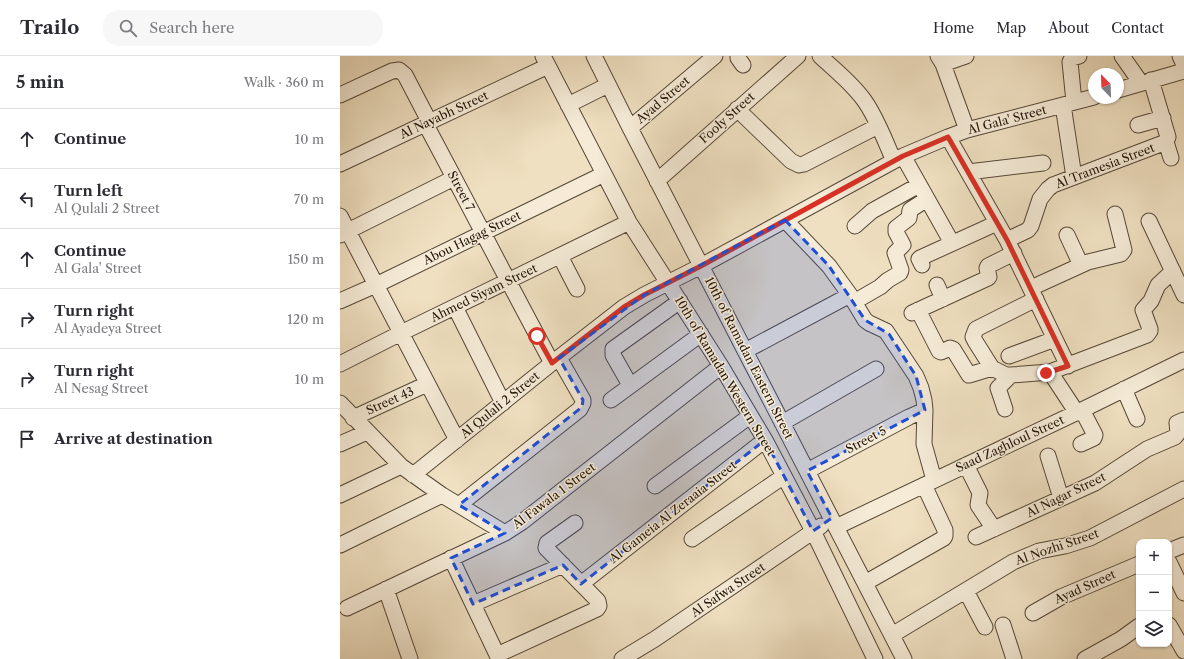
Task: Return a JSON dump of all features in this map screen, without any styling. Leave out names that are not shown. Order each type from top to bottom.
[{"type":"street","name":"10th of Ramadan Eastern Street","points":[[594,56],[904,659]]},
{"type":"street","name":"Ayad Street","points":[[630,128],[715,56]]},
{"type":"street","points":[[820,56],[859,93],[870,109],[878,126],[898,159],[919,185],[952,243]]},
{"type":"street","points":[[966,56],[941,60],[967,130]]},
{"type":"street","points":[[1074,177],[1069,104],[1070,62],[1072,58],[1079,56]]},
{"type":"street","name":"Al Tramesia Street","points":[[1007,240],[1030,228],[1040,199],[1048,189],[1059,182],[1166,142],[1168,137],[1163,118],[1146,82],[1122,56]]},
{"type":"street","points":[[1180,56],[1184,65]]},
{"type":"street","name":"Fooly Street","points":[[657,181],[737,109],[790,58]]},
{"type":"street","name":"10th of Ramadan Western Street","points":[[545,61],[629,222],[721,366],[765,440],[813,531],[875,659]]},
{"type":"street","name":"Al Nayabh Street","points":[[340,164],[427,122],[545,61]]},
{"type":"street","name":"Street 7","points":[[340,95],[392,71],[399,70],[405,75],[454,178],[483,232],[507,282],[555,361],[583,403],[580,410],[459,505]]},
{"type":"street","points":[[1124,88],[1184,71]]},
{"type":"street","points":[[568,105],[608,85]]},
{"type":"street","name":"Al Gala' Street","points":[[668,282],[701,266],[898,159],[948,137],[967,130],[1088,99]]},
{"type":"street","points":[[737,109],[791,161],[799,165],[804,164],[878,126]]},
{"type":"street","points":[[1138,125],[1163,118]]},
{"type":"street","points":[[948,137],[1007,240],[1068,366]]},
{"type":"street","points":[[1166,142],[1172,158]]},
{"type":"street","points":[[968,172],[1043,163]]},
{"type":"street","name":"Abou Hagag Street","points":[[340,301],[604,174]]},
{"type":"street","points":[[344,233],[454,178]]},
{"type":"street","points":[[855,226],[872,211],[919,185]]},
{"type":"street","points":[[745,351],[852,298],[880,287],[900,273],[901,270],[895,253],[903,245],[896,232],[896,228],[909,218],[910,210],[927,199]]},
{"type":"street","points":[[1115,214],[1124,250],[1123,253],[1081,265],[976,329],[974,333],[975,341],[992,368],[1006,375],[1050,372],[1147,335],[1150,328],[1143,310],[1151,301],[1158,285],[1177,273]]},
{"type":"street","points":[[340,216],[344,233],[376,285],[456,440]]},
{"type":"street","points":[[785,220],[829,266],[852,298],[864,320],[886,331],[916,376],[921,388],[925,410],[924,444],[929,482],[945,530],[945,536],[944,538],[865,584]]},
{"type":"street","points":[[1149,221],[1177,273],[1184,295]]},
{"type":"street","name":"Ahmed Siyam Street","points":[[340,364],[629,222]]},
{"type":"street","points":[[922,265],[919,259],[920,258],[997,223]]},
{"type":"street","points":[[1070,234],[1081,265]]},
{"type":"street","points":[[992,368],[971,375],[968,374],[953,349],[950,348],[941,352],[939,351],[915,311],[988,278],[988,266],[1014,254]]},
{"type":"street","points":[[560,256],[577,289]]},
{"type":"street","name":"Al Qulali 2 Street","points":[[413,475],[624,307],[668,282]]},
{"type":"street","points":[[937,285],[943,299]]},
{"type":"street","points":[[630,385],[613,355],[613,349],[680,301]]},
{"type":"street","points":[[455,307],[503,403]]},
{"type":"street","points":[[611,400],[701,334]]},
{"type":"street","points":[[1009,356],[1055,339]]},
{"type":"street","name":"Saad Zaghloul Street","points":[[834,522],[966,465],[1184,360]]},
{"type":"street","name":"Al Fawala 1 Street","points":[[347,608],[504,533],[531,516],[721,366]]},
{"type":"street","points":[[782,423],[876,370]]},
{"type":"street","points":[[1050,372],[1095,435],[1094,438],[1081,444]]},
{"type":"street","points":[[1005,408],[998,388],[1011,375]]},
{"type":"street","name":"Street 43","points":[[353,418],[427,384]]},
{"type":"street","points":[[1124,389],[1137,419]]},
{"type":"street","points":[[340,403],[401,466],[442,495],[504,533]]},
{"type":"street","name":"Street 5","points":[[807,471],[925,410]]},
{"type":"street","points":[[655,486],[750,416]]},
{"type":"street","name":"Al Nagar Street","points":[[976,537],[1095,483],[1147,449],[1175,437],[1178,433],[1177,423],[1184,420]]},
{"type":"street","points":[[340,444],[367,432]]},
{"type":"street","name":"Al Gameia Al Zeraaia Street","points":[[581,584],[765,440]]},
{"type":"street","points":[[1048,456],[1061,498]]},
{"type":"street","points":[[966,465],[980,493],[978,505],[994,529]]},
{"type":"street","points":[[340,495],[401,466]]},
{"type":"street","points":[[692,539],[784,476]]},
{"type":"street","name":"Al Nozhi Street","points":[[892,635],[1013,562],[1039,551],[1066,546],[1090,538],[1184,489]]},
{"type":"street","points":[[340,545],[442,495]]},
{"type":"street","name":"Al Safwa Street","points":[[622,659],[655,640],[813,531],[834,522]]},
{"type":"street","points":[[451,558],[498,657],[597,609],[599,606],[598,601],[563,566],[546,546],[547,543],[575,523]]},
{"type":"street","points":[[1172,551],[1184,546]]},
{"type":"street","name":"Ayad Street","points":[[1033,613],[1061,597],[1136,565]]},
{"type":"street","points":[[473,604],[563,566]]},
{"type":"street","points":[[1172,568],[1184,593]]},
{"type":"street","points":[[386,589],[410,659]]},
{"type":"street","points":[[966,591],[985,627]]},
{"type":"street","points":[[1003,625],[1014,659]]},
{"type":"street","points":[[1090,658],[1121,640],[1136,628]]},
{"type":"street","points":[[1176,631],[1184,651]]},
{"type":"highlighted area","points":[[785,220],[829,266],[865,320],[889,334],[916,376],[925,410],[807,471],[832,518],[813,531],[765,440],[581,584],[563,565],[473,604],[451,558],[505,533],[459,505],[582,407],[583,400],[559,358],[644,295]]},
{"type":"route","points":[[537,336],[552,363],[624,307],[644,295],[701,266],[903,156],[948,137],[1007,240],[1068,366],[1046,373]]}]
